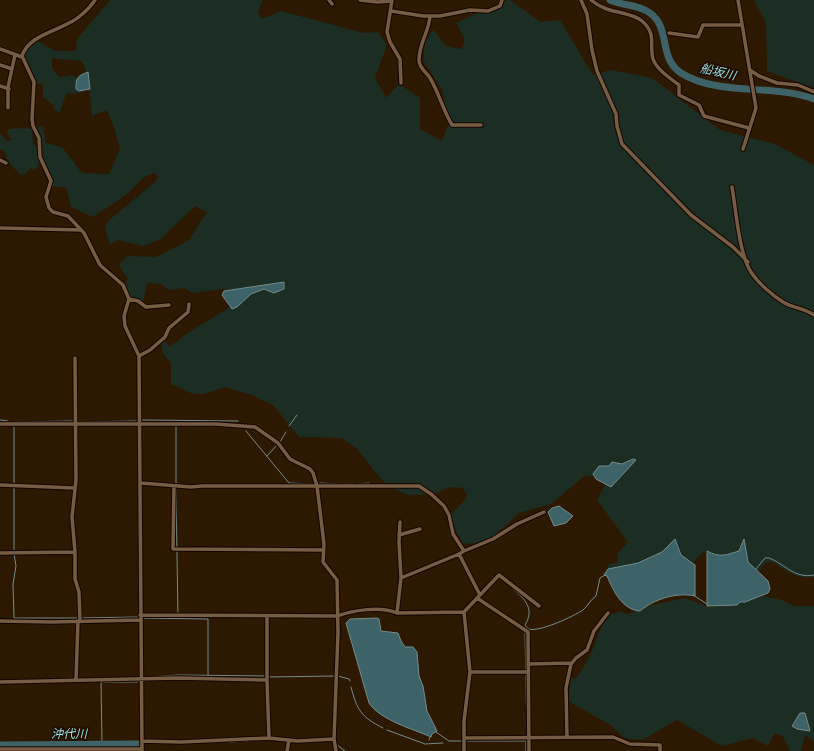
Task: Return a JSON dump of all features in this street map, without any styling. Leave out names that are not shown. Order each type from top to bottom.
[{"type":"street","points":[[0,749],[142,749],[140,680],[141,483],[139,356],[124,321],[129,299],[123,285],[108,270],[100,266],[82,230],[68,216],[53,212],[47,203],[46,198],[51,180],[40,157],[39,138],[34,126],[32,107],[34,82],[22,57],[26,47],[49,32],[71,23],[92,5],[95,0]]},
{"type":"street","points":[[329,0],[332,4]]},
{"type":"street","points":[[360,0],[377,2],[392,0],[392,11],[387,32],[390,42],[400,59],[401,83]]},
{"type":"street","points":[[392,11],[430,16],[450,15],[470,10],[488,11],[500,6],[502,0]]},
{"type":"street","points":[[581,0],[587,14],[592,50],[597,71],[616,114],[617,126],[622,144],[691,215],[733,246],[748,262]]},
{"type":"street","points":[[591,0],[604,9],[632,16],[643,22],[652,37],[654,44],[653,57],[655,63],[679,85],[679,95],[699,106],[704,116],[749,128]]},
{"type":"street","points":[[738,0],[756,108],[742,149]]},
{"type":"street","points":[[430,16],[429,28],[420,46],[420,66],[433,85],[452,125],[481,125]]},
{"type":"street","points":[[669,33],[698,36],[703,25],[742,25]]},
{"type":"street","points":[[0,49],[22,57]]},
{"type":"street","points":[[8,108],[8,89],[15,55]]},
{"type":"street","points":[[0,65],[12,69]]},
{"type":"street","points":[[750,71],[776,82],[798,84],[814,92]]},
{"type":"street","points":[[0,86],[8,89]]},
{"type":"street","points":[[0,160],[6,164]]},
{"type":"street","points":[[732,187],[743,251],[751,272],[784,303],[802,308],[814,315]]},
{"type":"street","points":[[0,228],[82,230]]},
{"type":"street","points":[[129,299],[138,301],[146,307],[169,305]]},
{"type":"street","points":[[139,356],[150,350],[165,337],[169,328],[188,312],[189,304]]},
{"type":"street","points":[[75,358],[75,488],[72,517],[75,552],[75,579],[79,592],[76,680]]},
{"type":"street","points":[[0,424],[216,424],[255,427],[278,443],[290,460],[310,469],[317,486],[324,544],[323,562],[337,580],[334,739],[336,751]]},
{"type":"street","points":[[141,483],[174,486],[419,486],[431,494],[444,506],[449,515],[453,534],[464,551]]},
{"type":"street","points":[[0,485],[75,488]]},
{"type":"street","points":[[174,486],[173,550],[323,550]]},
{"type":"street","points":[[401,578],[493,539],[517,524],[544,512]]},
{"type":"street","points":[[397,613],[401,578],[399,535],[400,522]]},
{"type":"street","points":[[399,535],[420,529]]},
{"type":"street","points":[[0,553],[75,552]]},
{"type":"street","points":[[459,554],[479,597],[528,632],[529,751]]},
{"type":"street","points":[[140,615],[337,616],[389,609],[397,613],[464,612],[499,576],[539,606]]},
{"type":"street","points":[[464,612],[470,672],[464,751]]},
{"type":"street","points":[[567,737],[566,688],[572,663],[588,650],[594,631],[608,613]]},
{"type":"street","points":[[267,616],[269,738]]},
{"type":"street","points":[[0,621],[52,622],[140,620]]},
{"type":"street","points":[[528,664],[572,663]]},
{"type":"street","points":[[470,672],[528,672]]},
{"type":"street","points":[[0,682],[178,678],[267,680]]},
{"type":"street","points":[[464,738],[613,737],[630,744],[660,745],[660,751]]},
{"type":"street","points":[[142,741],[181,742],[269,738],[289,741],[334,739]]},
{"type":"street","points":[[287,751],[289,741]]},
{"type":"green space","points":[[110,0],[263,0],[258,12],[262,19],[281,11],[364,33],[378,32],[387,45],[375,78],[386,98],[399,84],[420,98],[420,129],[442,141],[448,125],[442,90],[423,60],[425,41],[433,30],[446,46],[462,49],[465,40],[456,23],[478,13],[496,11],[506,0],[510,0],[540,22],[560,20],[593,75],[611,70],[652,78],[720,130],[775,144],[814,165],[814,577],[809,578],[792,574],[782,569],[774,562],[764,563],[759,572],[747,562],[744,540],[739,551],[723,555],[707,551],[702,553],[693,563],[682,555],[677,542],[673,540],[662,552],[638,563],[608,569],[608,564],[617,563],[618,553],[628,542],[597,500],[604,487],[605,477],[584,476],[551,504],[519,513],[487,542],[463,544],[453,526],[451,514],[465,500],[467,495],[463,488],[450,487],[434,494],[408,495],[390,487],[379,477],[357,449],[342,438],[299,437],[273,405],[252,395],[225,387],[204,394],[193,394],[171,384],[171,364],[163,353],[161,342],[164,340],[170,347],[186,334],[247,297],[243,292],[222,289],[193,293],[184,288],[169,290],[161,284],[147,283],[143,302],[130,298],[125,284],[128,279],[119,265],[127,256],[156,257],[189,240],[207,212],[195,206],[161,239],[144,246],[118,240],[110,245],[105,229],[108,221],[156,181],[158,177],[155,173],[144,177],[126,195],[93,217],[71,207],[67,188],[52,186],[52,177],[41,157],[41,141],[37,128],[43,126],[46,143],[62,147],[82,173],[109,174],[120,149],[113,124],[107,110],[92,116],[88,77],[82,61],[52,58],[52,68],[59,77],[73,75],[76,77],[77,89],[83,91],[80,93],[66,94],[60,112],[54,110],[53,105],[43,97],[43,83],[37,84],[24,58],[26,50],[38,41],[55,51],[76,51],[77,39]]},
{"type":"green space","points":[[754,0],[814,0],[814,88],[767,71],[766,23]]},
{"type":"green space","points":[[9,129],[32,129],[33,144],[39,148],[40,162],[35,170],[31,168],[22,176],[8,162],[5,151],[0,149],[0,133],[7,141],[12,140],[7,133]]},
{"type":"green space","points":[[763,596],[782,600],[794,606],[814,606],[814,742],[805,735],[801,751],[790,751],[783,736],[775,733],[768,746],[753,738],[722,746],[677,720],[642,740],[624,738],[612,726],[568,701],[571,678],[576,679],[590,656],[606,616],[621,611],[628,614],[648,606],[685,598],[708,607],[737,605],[740,601],[745,602]]},
{"type":"water","points":[[88,72],[90,89],[79,91],[76,89],[76,82],[79,76]]},
{"type":"water","points":[[284,282],[284,289],[274,293],[264,289],[251,294],[237,307],[232,309],[222,295],[224,291]]},
{"type":"water","points":[[633,459],[636,460],[611,487],[596,479],[593,474],[599,466],[609,466],[612,462],[622,464]]},
{"type":"water","points":[[559,506],[573,516],[566,523],[554,526],[548,512],[552,508]]},
{"type":"water","points":[[675,539],[681,555],[695,565],[695,596],[673,596],[652,603],[640,611],[628,607],[619,598],[607,576],[604,575],[608,569],[638,563],[662,552]]},
{"type":"water","points":[[744,539],[748,562],[768,581],[770,589],[768,593],[745,602],[740,602],[737,605],[707,606],[707,551],[716,555],[727,555],[739,551]]},
{"type":"water","points":[[350,619],[379,619],[381,631],[398,633],[405,647],[413,647],[417,652],[419,676],[423,686],[427,711],[437,731],[432,734],[431,737],[389,720],[381,715],[369,703],[346,623]]},
{"type":"water","points":[[800,713],[805,713],[810,731],[797,729],[792,726]]},
{"type":"waterway","name":"船坂川","points":[[610,0],[641,8],[650,13],[656,19],[660,27],[669,59],[674,67],[681,73],[695,80],[711,85],[782,92],[814,99]]},
{"type":"waterway","points":[[289,426],[297,415]]},
{"type":"waterway","points":[[0,420],[8,421]]},
{"type":"waterway","points":[[142,420],[238,421]]},
{"type":"waterway","points":[[14,422],[73,421]]},
{"type":"waterway","points":[[77,422],[137,421]]},
{"type":"waterway","points":[[14,426],[14,551]]},
{"type":"waterway","points":[[176,426],[176,485]]},
{"type":"waterway","points":[[246,431],[289,483],[313,484]]},
{"type":"waterway","points":[[280,442],[286,432]]},
{"type":"waterway","points":[[267,456],[276,446]]},
{"type":"waterway","points":[[320,483],[337,484]]},
{"type":"waterway","points":[[359,484],[369,483]]},
{"type":"waterway","points":[[340,484],[355,484]]},
{"type":"waterway","points":[[176,488],[178,618]]},
{"type":"waterway","points":[[14,554],[16,566],[13,584],[14,618],[79,618]]},
{"type":"waterway","points":[[756,569],[765,558],[769,558],[795,573],[807,576],[814,575]]},
{"type":"waterway","points":[[528,629],[540,629],[565,620],[583,610],[596,596],[600,578],[605,575]]},
{"type":"waterway","points":[[513,589],[525,601],[529,609],[528,619],[525,625],[528,629],[525,633],[527,736]]},
{"type":"waterway","points":[[693,595],[707,604]]},
{"type":"waterway","points":[[82,618],[139,617]]},
{"type":"waterway","points":[[142,618],[208,619],[208,676]]},
{"type":"waterway","points":[[151,677],[178,675],[266,676]]},
{"type":"waterway","points":[[269,677],[335,676]]},
{"type":"waterway","points":[[338,676],[349,679],[350,681]]},
{"type":"waterway","points":[[102,744],[101,682],[139,681]]},
{"type":"waterway","points":[[351,687],[355,702],[361,712],[383,728]]},
{"type":"waterway","points":[[387,730],[425,744],[443,743]]},
{"type":"waterway","points":[[436,732],[449,741],[463,741]]},
{"type":"waterway","points":[[260,740],[270,740]]},
{"type":"waterway","points":[[230,742],[248,741]]},
{"type":"waterway","points":[[466,741],[526,741],[526,751]]},
{"type":"waterway","points":[[192,743],[198,743]]},
{"type":"waterway","name":"沖代川","points":[[0,745],[139,744]]},
{"type":"waterway","points":[[337,745],[345,751]]}]
